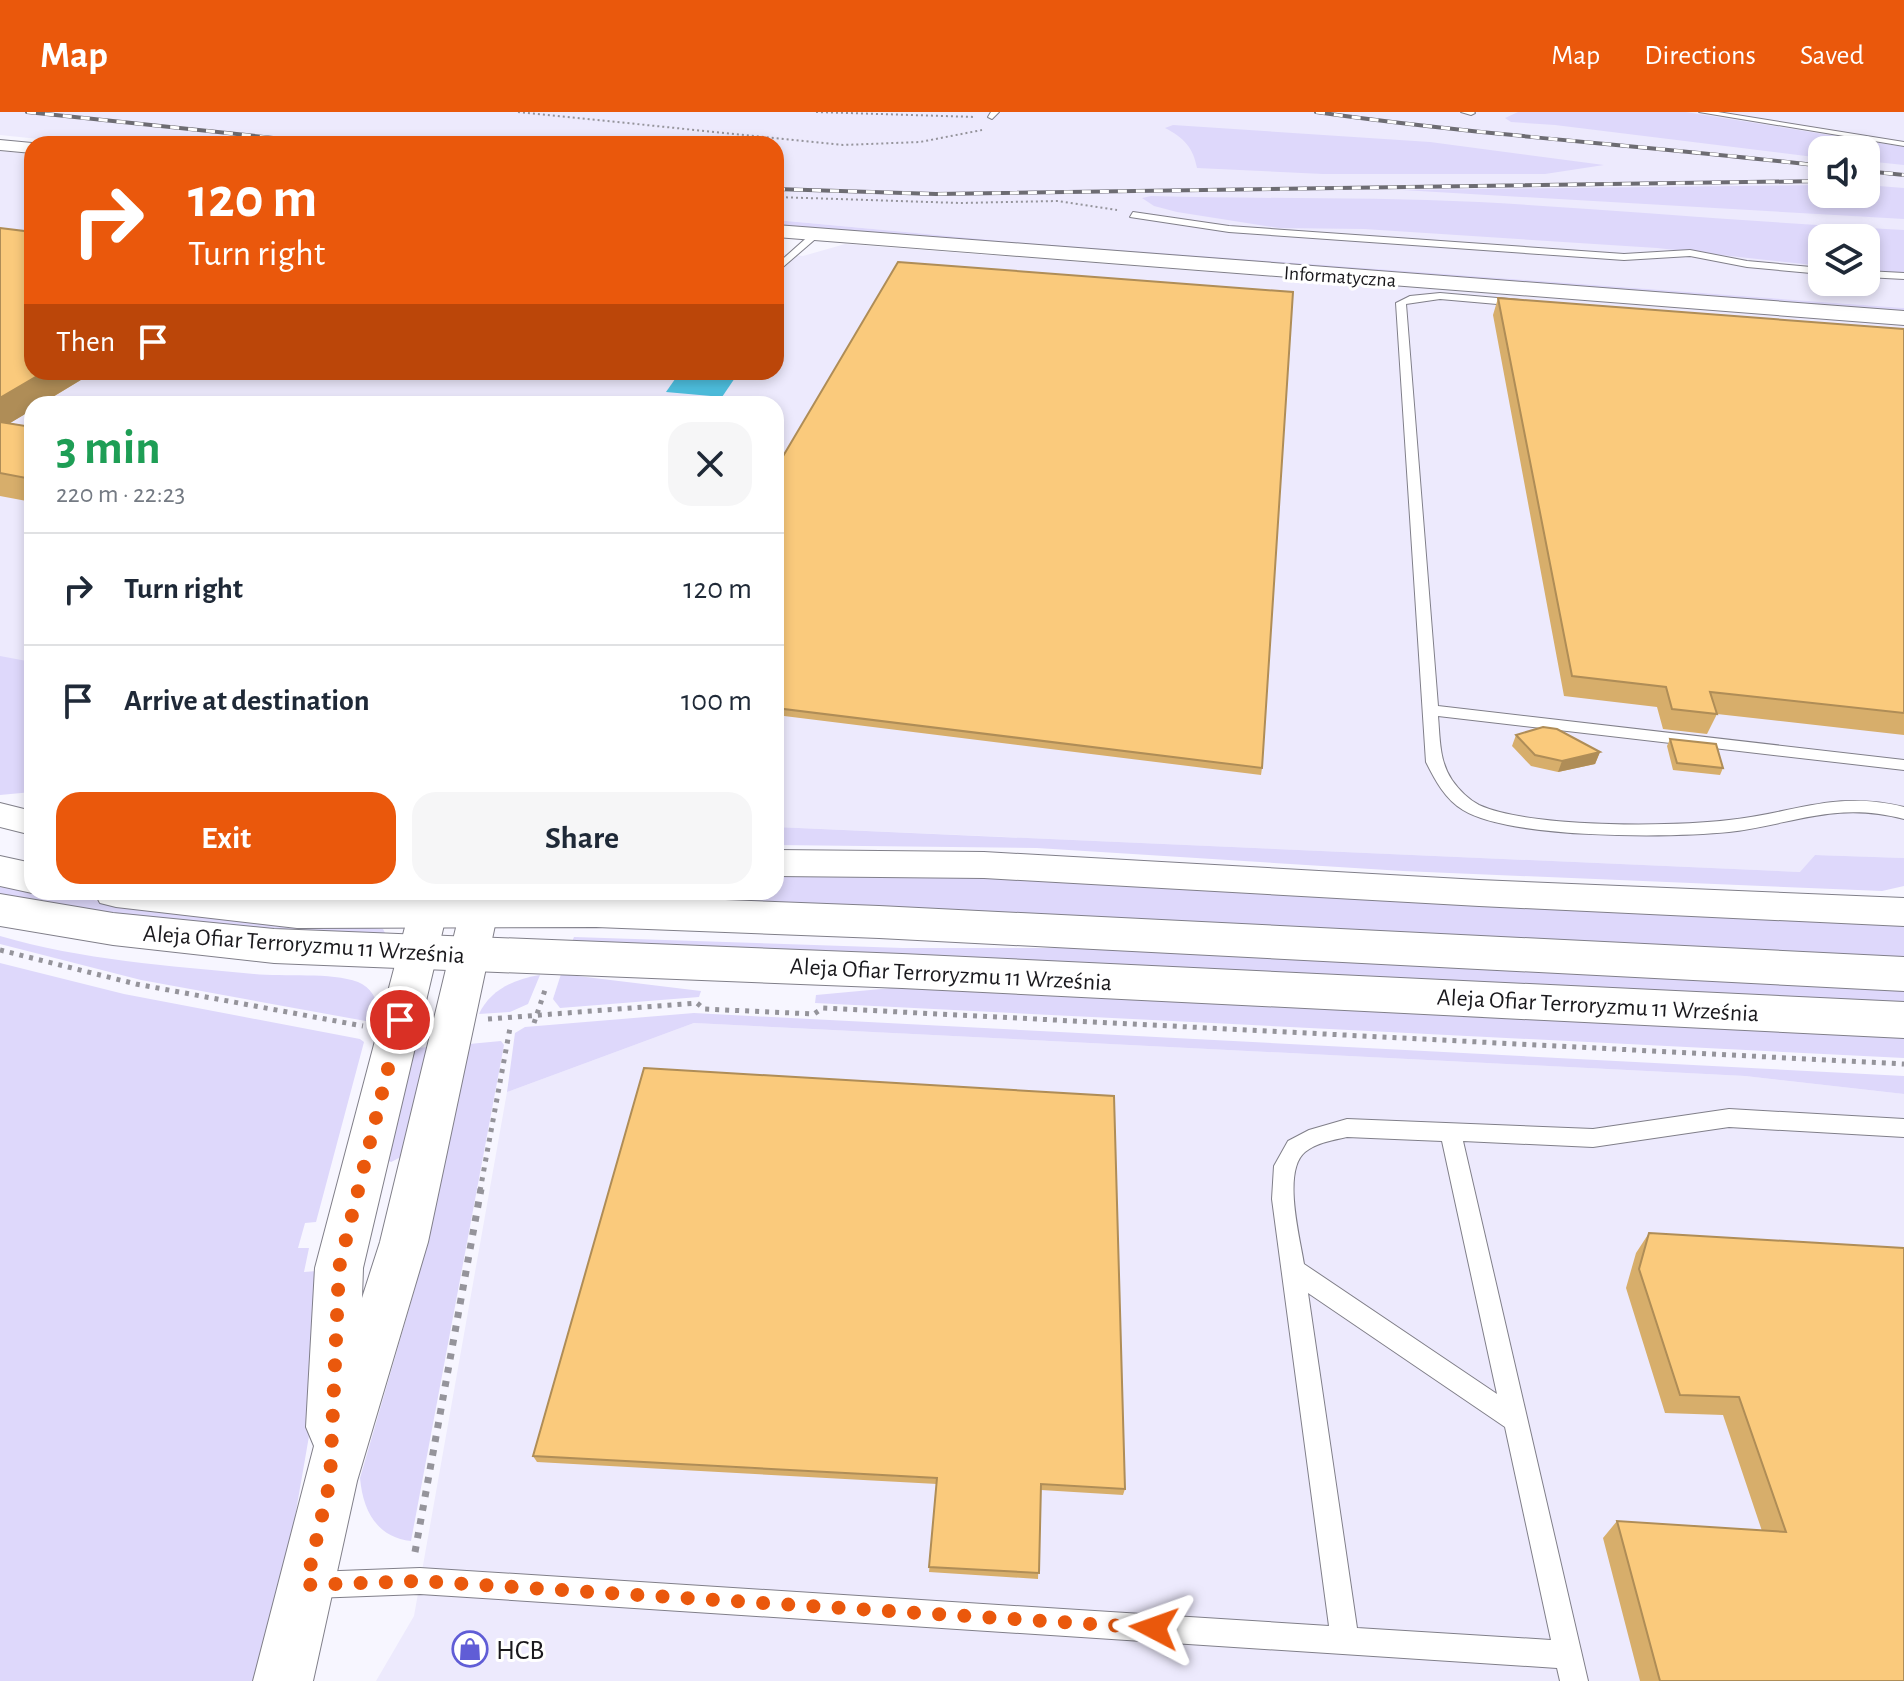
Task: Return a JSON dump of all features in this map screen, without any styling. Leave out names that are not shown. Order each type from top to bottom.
[{"type":"street","points":[[0,145],[24,147]]},
{"type":"street","name":"Informatyczna","points":[[784,232],[1904,318]]},
{"type":"street","points":[[0,815],[24,821]]},
{"type":"street","points":[[784,863],[984,865],[1465,892],[1904,912]]},
{"type":"street","points":[[0,871],[24,876]]},
{"type":"street","name":"Aleja Ofiar Terroryzmu 11 Września","points":[[188,900],[297,912],[423,933],[467,956],[902,971],[1904,1020]]},
{"type":"street","name":"Aleja Ofiar Terroryzmu 11 Września","points":[[0,910],[152,935],[274,946],[423,933],[479,911],[596,911],[879,922],[1904,974]]},
{"type":"street","points":[[283,1681],[330,1481],[404,1242],[479,911]]},
{"type":"street","points":[[330,1481],[339,1268],[423,933]]},
{"type":"lane","points":[[1703,112],[1904,144]]},
{"type":"lane","points":[[1133,215],[1229,229],[1608,256],[1648,258],[1690,253],[1747,264],[1808,270]]},
{"type":"lane","points":[[784,263],[815,235]]},
{"type":"lane","points":[[1880,275],[1904,276]]},
{"type":"lane","points":[[1839,328],[1426,296],[1403,300],[1434,762],[1454,794],[1473,809],[1495,818],[1523,823],[1678,829],[1729,826],[1841,804],[1873,805],[1904,813]]},
{"type":"lane","points":[[1431,710],[1904,765]]},
{"type":"lane","points":[[1345,1640],[1281,1170],[1293,1148],[1317,1136],[1347,1128],[1593,1138],[1729,1118],[1904,1128]]},
{"type":"lane","points":[[306,1585],[410,1581],[1345,1640],[1571,1668],[1451,1134]]},
{"type":"lane","points":[[1293,1270],[1515,1420]]},
{"type":"path","points":[[518,112],[754,136]]},
{"type":"path","points":[[784,139],[843,145],[920,142],[973,134],[987,127],[993,114],[816,112]]},
{"type":"path","points":[[784,197],[960,203],[1058,201],[1107,207],[1133,215]]},
{"type":"path","points":[[0,950],[136,984],[368,1027]]},
{"type":"path","points":[[534,1023],[547,984]]},
{"type":"path","points":[[474,1020],[697,1003],[704,1009],[735,1011],[814,1014],[823,1008],[1904,1064]]},
{"type":"path","points":[[410,1581],[510,1028]]},
{"type":"shaded area","points":[[0,112],[1904,112],[1904,308],[1013,242],[784,221],[784,136],[0,135]]},
{"type":"shaded area","points":[[1518,112],[1686,112],[1835,136],[1808,136],[1808,156],[1511,122],[1505,118]]},
{"type":"shaded area","points":[[1173,125],[1430,142],[1604,165],[1545,174],[1323,174],[1197,168],[1187,144],[1165,128]]},
{"type":"shaded area","points":[[1880,143],[1904,147],[1904,165],[1880,162]]},
{"type":"shaded area","points":[[0,151],[24,153],[24,380],[784,380],[784,254],[803,256],[845,244],[1904,325],[1904,858],[1815,855],[1801,872],[784,827],[784,396],[24,396],[24,748],[0,745]]},
{"type":"shaded area","points":[[1808,185],[1808,208],[1880,208],[1880,186],[1904,188],[1904,219],[1402,190]]},
{"type":"shaded area","points":[[1142,198],[1479,202],[1808,225],[1808,264],[1657,248],[1364,229],[1279,228],[1177,212],[1154,206]]},
{"type":"shaded area","points":[[784,221],[1013,242],[1904,308],[1904,315],[784,228]]},
{"type":"shaded area","points":[[1880,229],[1904,230],[1904,274],[1880,271]]},
{"type":"shaded area","points":[[0,656],[24,660],[24,793],[0,795]]},
{"type":"shaded area","points":[[784,827],[1800,872],[1815,855],[1904,858],[1904,886],[1882,891],[1403,871],[1037,848],[784,845]]},
{"type":"shaded area","points":[[784,876],[959,876],[1904,924],[1904,958],[881,906],[705,900],[784,900]]},
{"type":"shaded area","points":[[0,885],[24,889],[24,898],[0,894]]},
{"type":"shaded area","points":[[36,900],[94,900],[194,916],[383,929],[385,933],[378,938],[154,920]]},
{"type":"shaded area","points":[[0,936],[62,951],[126,961],[254,974],[347,979],[364,985],[372,994],[378,1016],[376,1022],[371,1022],[141,980],[0,944]]},
{"type":"shaded area","points":[[574,937],[903,948],[1093,948],[1904,987],[1904,1005],[571,944]]},
{"type":"shaded area","points":[[0,963],[124,994],[364,1042],[316,1222],[305,1223],[298,1248],[309,1248],[304,1272],[317,1271],[313,1413],[291,1540],[256,1681],[0,1681]]},
{"type":"shaded area","points":[[561,974],[701,991],[699,997],[560,1008],[553,999]]},
{"type":"shaded area","points":[[540,975],[528,1004],[510,1012],[479,1014],[496,992],[521,979]]},
{"type":"shaded area","points":[[892,988],[1904,1038],[1904,1058],[815,1003],[816,995]]},
{"type":"shaded area","points":[[694,1013],[1904,1076],[1904,1094],[1745,1076],[694,1023],[507,1092],[515,1033],[525,1027]]},
{"type":"shaded area","points":[[694,1023],[1745,1076],[1904,1094],[1904,1681],[376,1681],[414,1616],[507,1092]]},
{"type":"shaded area","points":[[501,1041],[504,1045],[411,1541],[380,1528],[364,1501],[360,1478],[416,1285],[469,1044]]},
{"type":"shaded area","points":[[427,1047],[401,1157],[391,1162],[387,1160],[412,1049]]},
{"type":"water","points":[[674,380],[734,380],[723,396],[666,392]]},
{"type":"building","points":[[0,228],[24,231],[24,380],[30,380],[0,398]]},
{"type":"building","points":[[898,262],[1293,292],[1262,768],[784,709],[784,454]]},
{"type":"building","points":[[1498,298],[1904,329],[1904,713],[1710,692],[1717,714],[1672,709],[1666,687],[1572,676]]},
{"type":"building","points":[[0,422],[24,426],[24,478],[0,473]]},
{"type":"building","points":[[1543,727],[1557,729],[1600,752],[1562,761],[1535,755],[1516,735]]},
{"type":"building","points":[[1670,739],[1716,744],[1723,768],[1677,763]]},
{"type":"building","points":[[644,1068],[1114,1096],[1125,1489],[1041,1484],[1039,1573],[929,1567],[937,1478],[533,1456]]},
{"type":"building","points":[[1649,1233],[1904,1248],[1904,1681],[1660,1681],[1617,1521],[1786,1532],[1739,1397],[1680,1395],[1639,1269]]},
{"type":"railway","points":[[27,112],[255,136]]},
{"type":"railway","points":[[1316,112],[1442,128],[1808,164]]},
{"type":"railway","points":[[1880,172],[1904,175]]},
{"type":"railway","points":[[784,189],[936,194],[1808,181]]},
{"type":"place","name":"HCB","points":[[470,1649]]},
{"type":"route","points":[[400,1020],[339,1268],[330,1481],[306,1585],[420,1581],[1154,1628]]}]
